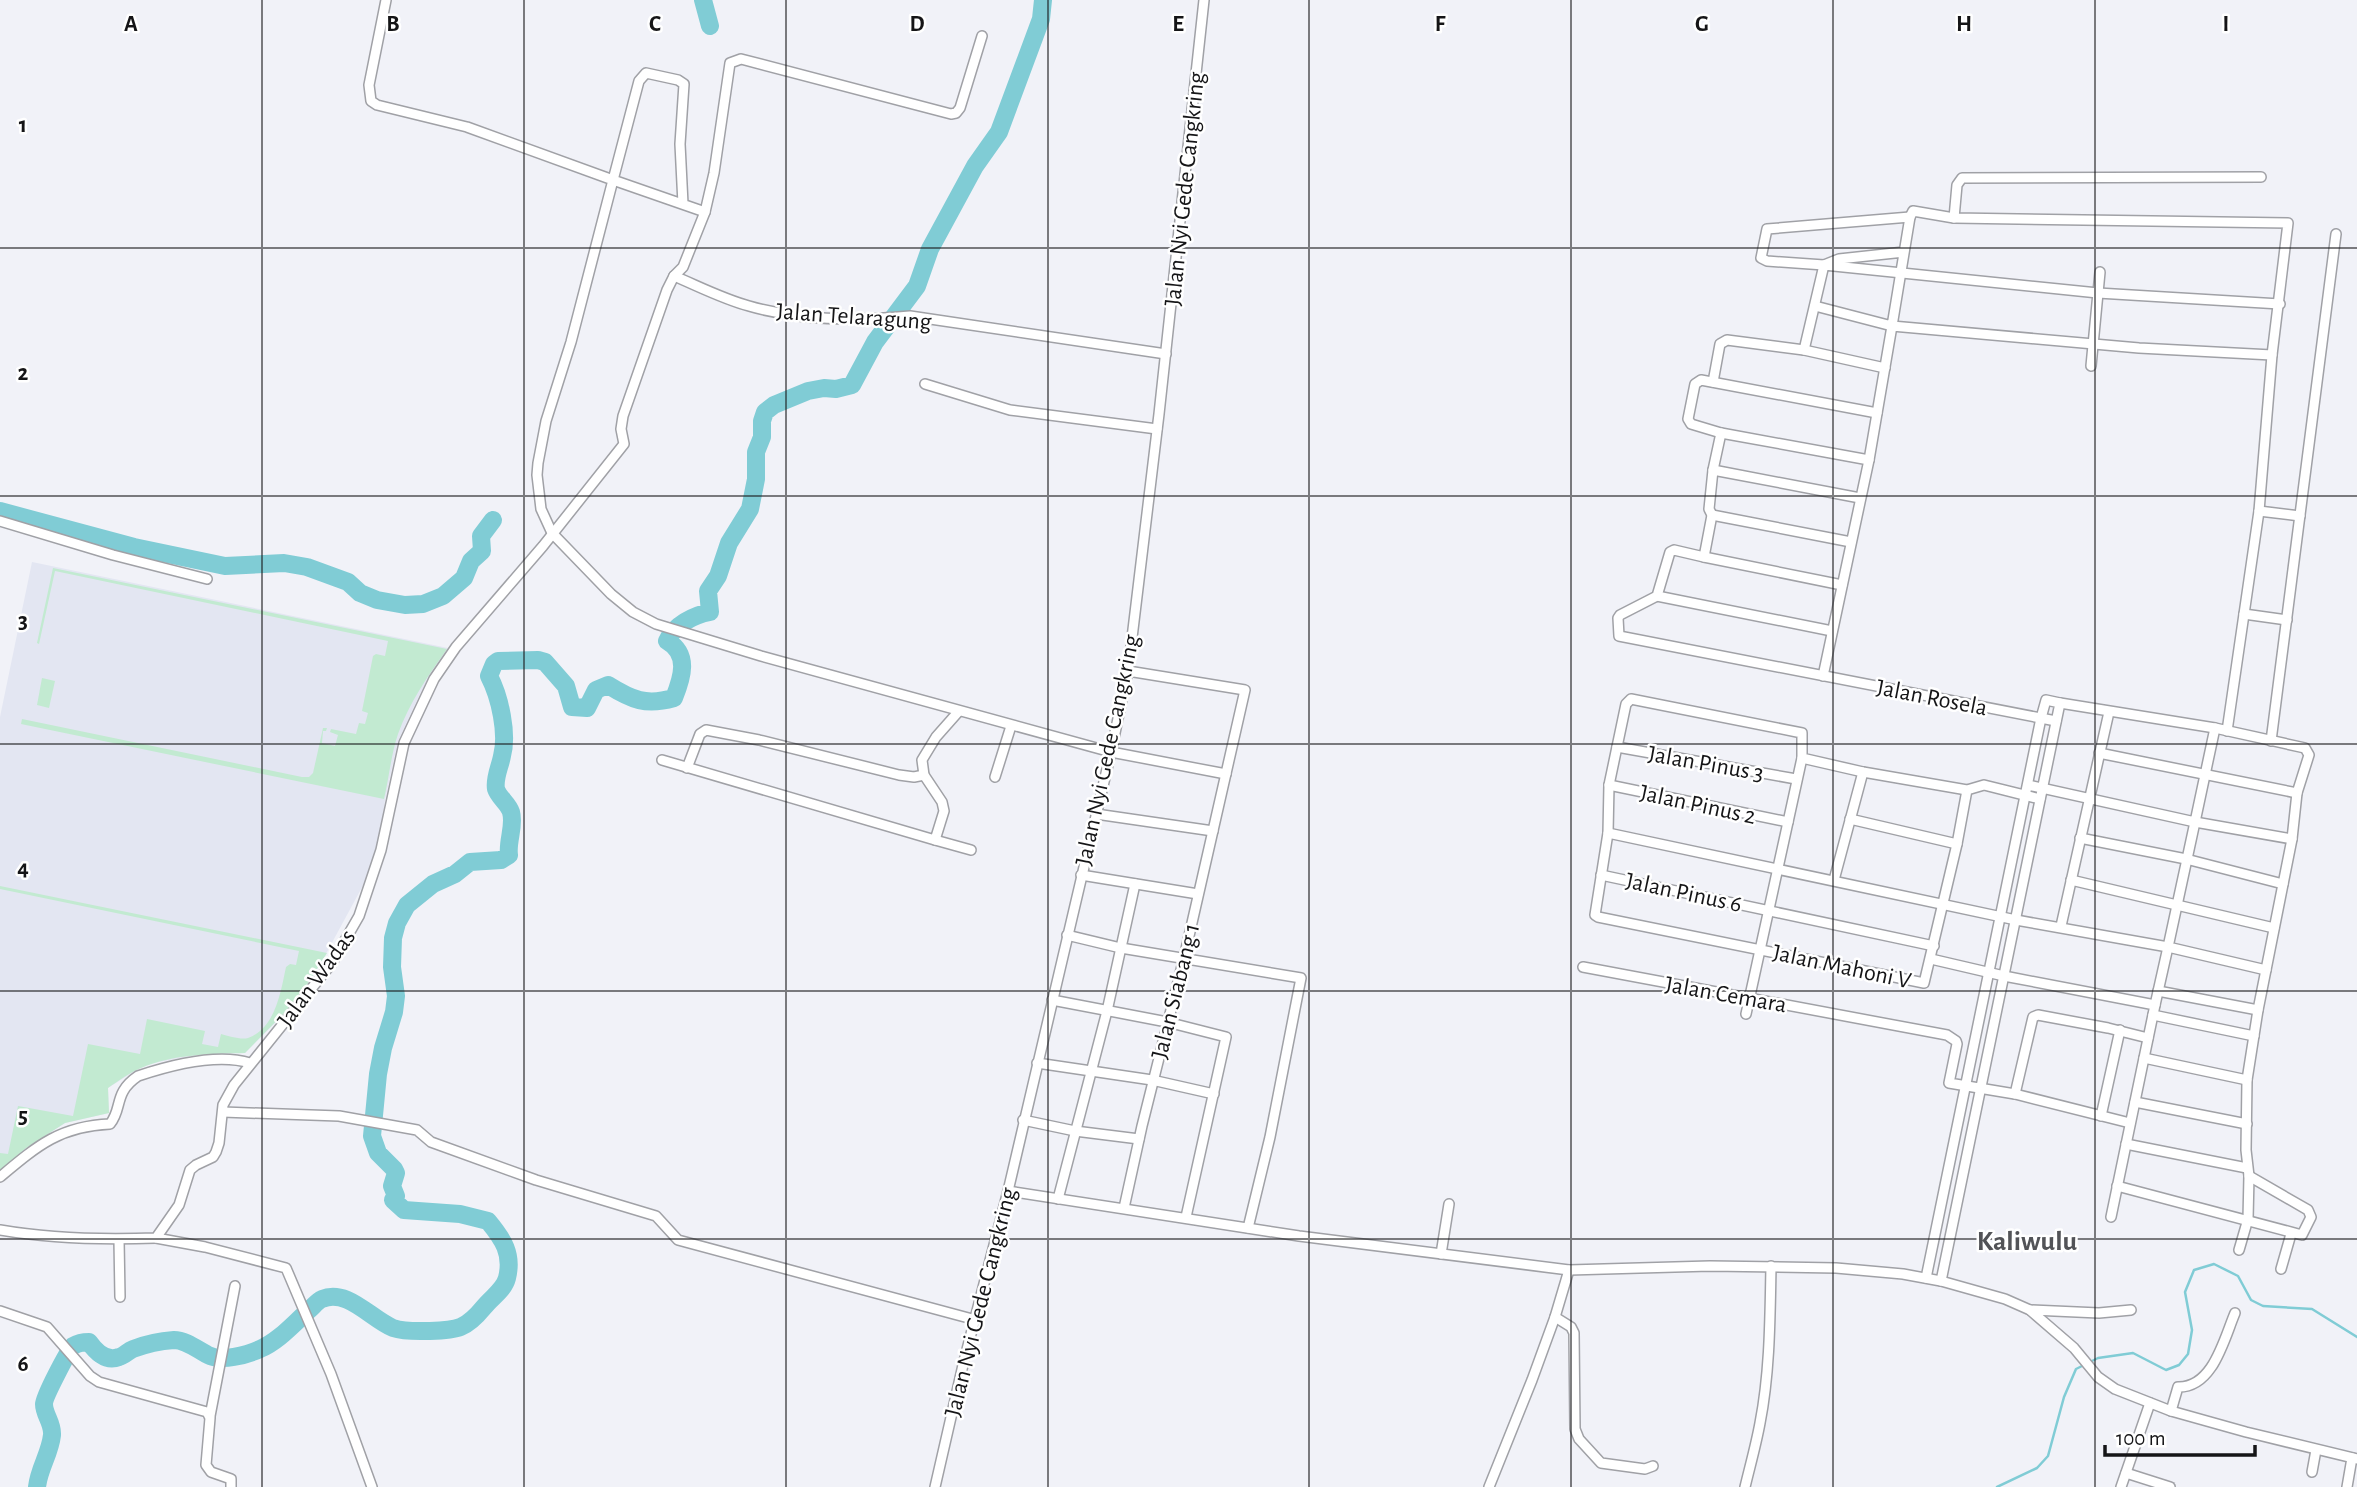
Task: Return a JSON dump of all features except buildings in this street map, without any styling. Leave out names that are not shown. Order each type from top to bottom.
[{"type":"street","points":[[386,0],[369,85],[372,100],[377,105],[467,127],[705,212]]},
{"type":"street","name":"Jalan Nyi Gede Cangkring","points":[[935,1487],[1008,1191],[1128,671],[1204,0]]},
{"type":"street","name":"Jalan Wadas","points":[[156,1238],[179,1205],[190,1170],[213,1157],[216,1152],[227,1097],[250,1063],[332,963],[359,916],[382,849],[404,743],[418,709],[435,679],[456,648],[624,444],[621,429],[623,416],[656,318],[674,276],[682,267],[705,212],[732,61],[741,59],[951,114],[960,108],[982,36]]},
{"type":"street","points":[[683,204],[680,144],[684,84],[678,80],[646,73],[640,78],[571,342],[546,421],[538,463],[538,496],[552,533],[611,594],[633,612],[656,624],[1011,726],[1111,752],[1226,774]]},
{"type":"street","points":[[1954,218],[1957,185],[1962,177],[2261,177]]},
{"type":"street","points":[[1823,676],[1869,460],[1913,211],[1954,218],[2283,222],[2288,223],[2272,355],[2259,511],[2227,731]]},
{"type":"street","points":[[1910,217],[1771,227],[1765,232],[1761,258],[2098,293],[2280,304]]},
{"type":"street","points":[[2271,741],[2336,234]]},
{"type":"street","points":[[1824,265],[1839,258],[1904,252]]},
{"type":"street","points":[[1804,350],[1824,265]]},
{"type":"street","points":[[2091,366],[2100,272]]},
{"type":"street","name":"Jalan Telaragung","points":[[674,276],[737,302],[772,312],[877,319],[910,316],[1166,354]]},
{"type":"street","points":[[1815,306],[1892,326],[2093,344],[2272,355]]},
{"type":"street","points":[[1713,382],[1723,341],[1804,350],[1885,368]]},
{"type":"street","points":[[1869,460],[1721,433],[1689,422],[1695,384],[1701,380],[1877,413]]},
{"type":"street","points":[[925,384],[1010,410],[1157,429]]},
{"type":"street","points":[[1704,557],[1712,515],[1709,509],[1713,470],[1721,433]]},
{"type":"street","points":[[1713,470],[1860,498]]},
{"type":"street","points":[[2259,511],[2300,516]]},
{"type":"street","points":[[1712,515],[1851,542]]},
{"type":"street","points":[[0,521],[113,555],[207,579]]},
{"type":"street","points":[[1832,631],[1657,596],[1671,552],[1674,551],[1842,585]]},
{"type":"street","name":"Jalan Rosela","points":[[1657,596],[1620,615],[1619,636],[2056,720]]},
{"type":"street","points":[[2244,614],[2287,620]]},
{"type":"street","name":"Jalan Siabang 1","points":[[1125,1208],[1152,1080],[1184,958],[1245,690],[1128,671]]},
{"type":"street","points":[[1601,875],[1608,832],[1609,785],[1626,704],[1631,699],[1802,733],[1802,758],[1746,1014]]},
{"type":"street","points":[[1926,1278],[2046,700],[2215,728],[2305,748],[2308,751],[2297,793],[2292,839],[2247,1080],[2248,1219],[2239,1250]]},
{"type":"street","points":[[1941,1281],[2060,703]]},
{"type":"street","points":[[934,839],[944,811],[942,802],[924,775],[922,766],[925,753],[946,723],[959,711]]},
{"type":"street","points":[[2062,926],[2109,712]]},
{"type":"street","points":[[995,777],[1011,726]]},
{"type":"street","points":[[2110,1217],[2215,728]]},
{"type":"street","points":[[687,768],[700,734],[706,730],[759,740],[899,775],[924,775]]},
{"type":"street","name":"Jalan Pinus 3","points":[[1617,747],[1796,779]]},
{"type":"street","points":[[2099,752],[2297,793]]},
{"type":"street","points":[[1802,758],[1863,772],[1967,790],[1984,785],[2040,799]]},
{"type":"street","points":[[662,760],[971,850]]},
{"type":"street","points":[[1834,880],[1863,772]]},
{"type":"street","name":"Jalan Pinus 2","points":[[1609,785],[1788,822]]},
{"type":"street","points":[[2028,785],[2195,822],[2292,839]]},
{"type":"street","points":[[1967,790],[1931,959],[2154,1010],[2254,1036]]},
{"type":"street","points":[[1096,814],[1213,831]]},
{"type":"street","points":[[1850,818],[1957,844]]},
{"type":"street","points":[[1608,832],[2016,920],[2062,926],[2168,947],[2266,970]]},
{"type":"street","points":[[2080,838],[2186,859],[2283,884]]},
{"type":"street","points":[[1081,875],[1198,894]]},
{"type":"street","name":"Jalan Pinus 6","points":[[1601,875],[1934,946]]},
{"type":"street","name":"Jalan Mahoni V","points":[[1601,875],[1595,910],[1598,917],[1924,983],[1931,959]]},
{"type":"street","points":[[2071,880],[2274,928]]},
{"type":"street","points":[[1058,1199],[1107,1011],[1135,884]]},
{"type":"street","points":[[1067,935],[1121,948],[1300,977],[1302,980],[1270,1137],[1248,1227]]},
{"type":"street","name":"Jalan Cemara","points":[[1583,967],[1947,1035],[1957,1044],[1949,1083],[1965,1086]]},
{"type":"street","points":[[2158,991],[2258,1010]]},
{"type":"street","points":[[1052,1000],[1167,1022],[1226,1037],[1186,1217]]},
{"type":"street","points":[[2015,1094],[2033,1017],[2038,1015],[2120,1030],[2148,1038]]},
{"type":"street","points":[[2101,1115],[2120,1030]]},
{"type":"street","points":[[2144,1058],[2247,1080]]},
{"type":"street","points":[[0,1177],[31,1152],[61,1133],[110,1124],[119,1097],[138,1076],[194,1063],[232,1060],[250,1063]]},
{"type":"street","points":[[1037,1063],[1152,1080],[1214,1094]]},
{"type":"street","points":[[1965,1086],[2015,1094],[2130,1124]]},
{"type":"street","points":[[2135,1102],[2247,1124]]},
{"type":"street","points":[[223,1112],[339,1116],[369,1119],[417,1130],[431,1142],[536,1180],[656,1216],[678,1240],[692,1245],[976,1320]]},
{"type":"street","points":[[1024,1120],[1139,1139]]},
{"type":"street","points":[[2117,1186],[2248,1219],[2300,1236],[2304,1233],[2311,1214],[2248,1172],[2126,1144]]},
{"type":"street","points":[[1008,1191],[1248,1227],[1441,1254],[1492,1257],[1569,1270],[1771,1266],[1836,1268],[1941,1281],[2005,1299],[2030,1310],[2074,1348],[2098,1377],[2115,1389],[2171,1411],[2355,1458],[2347,1487]]},
{"type":"street","points":[[1441,1254],[1449,1204]]},
{"type":"street","points":[[0,1230],[65,1238],[156,1238],[283,1266],[308,1318],[372,1487]]},
{"type":"street","points":[[2281,1269],[2291,1234]]},
{"type":"street","points":[[119,1240],[120,1297]]},
{"type":"street","points":[[1745,1487],[1765,1387],[1771,1266]]},
{"type":"street","points":[[1489,1487],[1555,1317],[1569,1270]]},
{"type":"street","points":[[231,1487],[231,1479],[211,1472],[206,1465],[210,1418],[235,1286]]},
{"type":"street","points":[[2030,1310],[2099,1313],[2131,1310]]},
{"type":"street","points":[[0,1311],[47,1327],[90,1376],[99,1382],[203,1410],[210,1418]]},
{"type":"street","points":[[2171,1411],[2178,1387],[2192,1386],[2202,1381],[2235,1313]]},
{"type":"street","points":[[1555,1317],[1571,1326],[1574,1334],[1575,1429],[1579,1439],[1601,1463],[1644,1469],[1653,1466]]},
{"type":"street","points":[[2121,1487],[2150,1403]]},
{"type":"street","points":[[2312,1472],[2316,1450]]},
{"type":"street","points":[[2126,1473],[2170,1487]]},
{"type":"shaded area","points":[[32,562],[448,648],[421,692],[398,741],[380,837],[367,878],[299,999],[245,1053],[201,1054],[153,1063],[138,1069],[108,1088],[109,1113],[65,1123],[27,1148],[0,1171],[0,717]]},
{"type":"green space","points":[[53,568],[447,649],[419,690],[402,723],[384,799],[21,724],[22,719],[309,777],[313,773],[323,728],[327,728],[323,731],[322,743],[335,746],[338,735],[330,732],[331,729],[356,734],[359,723],[365,724],[368,713],[362,711],[373,656],[385,656],[388,641],[55,571],[39,644],[37,643]]},
{"type":"green space","points":[[42,678],[55,681],[49,708],[37,705]]},
{"type":"green space","points":[[0,886],[327,953],[298,999],[245,1053],[179,1057],[137,1070],[108,1088],[109,1113],[65,1123],[26,1148],[0,1171],[0,1153],[8,1154],[18,1106],[73,1116],[88,1044],[140,1054],[147,1019],[205,1031],[202,1044],[218,1047],[221,1034],[248,1038],[265,1026],[271,1017],[286,967],[290,964],[296,965],[299,951],[0,889]]},
{"type":"waterway","points":[[703,0],[710,26]]},
{"type":"waterway","points":[[37,1487],[52,1435],[44,1408],[45,1400],[66,1356],[77,1344],[89,1342],[102,1355],[114,1358],[143,1346],[178,1340],[213,1357],[234,1357],[267,1346],[318,1301],[331,1297],[350,1301],[393,1328],[411,1331],[448,1330],[461,1327],[472,1320],[503,1286],[509,1269],[508,1254],[488,1221],[460,1214],[404,1210],[393,1200],[396,1196],[392,1186],[396,1173],[378,1153],[372,1136],[378,1074],[396,996],[392,967],[393,938],[397,923],[407,905],[433,884],[455,874],[470,862],[501,860],[509,855],[511,812],[496,789],[504,737],[500,705],[489,676],[494,664],[498,661],[545,662],[566,686],[572,707],[587,708],[596,690],[608,685],[640,700],[674,698],[682,667],[679,653],[667,641],[674,630],[685,622],[710,612],[708,591],[718,576],[729,543],[750,509],[756,479],[756,452],[762,437],[765,412],[774,405],[808,391],[852,385],[875,342],[917,286],[930,249],[975,166],[999,132],[1041,19],[1043,0]]},
{"type":"waterway","points":[[0,511],[134,547],[225,566],[284,563],[307,567],[348,582],[360,593],[377,600],[405,605],[423,604],[443,596],[464,578],[471,561],[482,551],[481,536],[493,520]]},
{"type":"waterway","points":[[2090,1362],[2098,1358],[2133,1353],[2166,1370],[2179,1365],[2188,1354],[2192,1330],[2185,1292],[2194,1270],[2214,1264],[2238,1276],[2251,1300],[2263,1306],[2312,1309],[2357,1337]]},
{"type":"waterway","points":[[1997,1487],[2037,1468],[2048,1456],[2064,1397],[2076,1369],[2084,1365]]},
{"type":"district","name":"Kaliwulu","points":[[2027,1240]]}]
